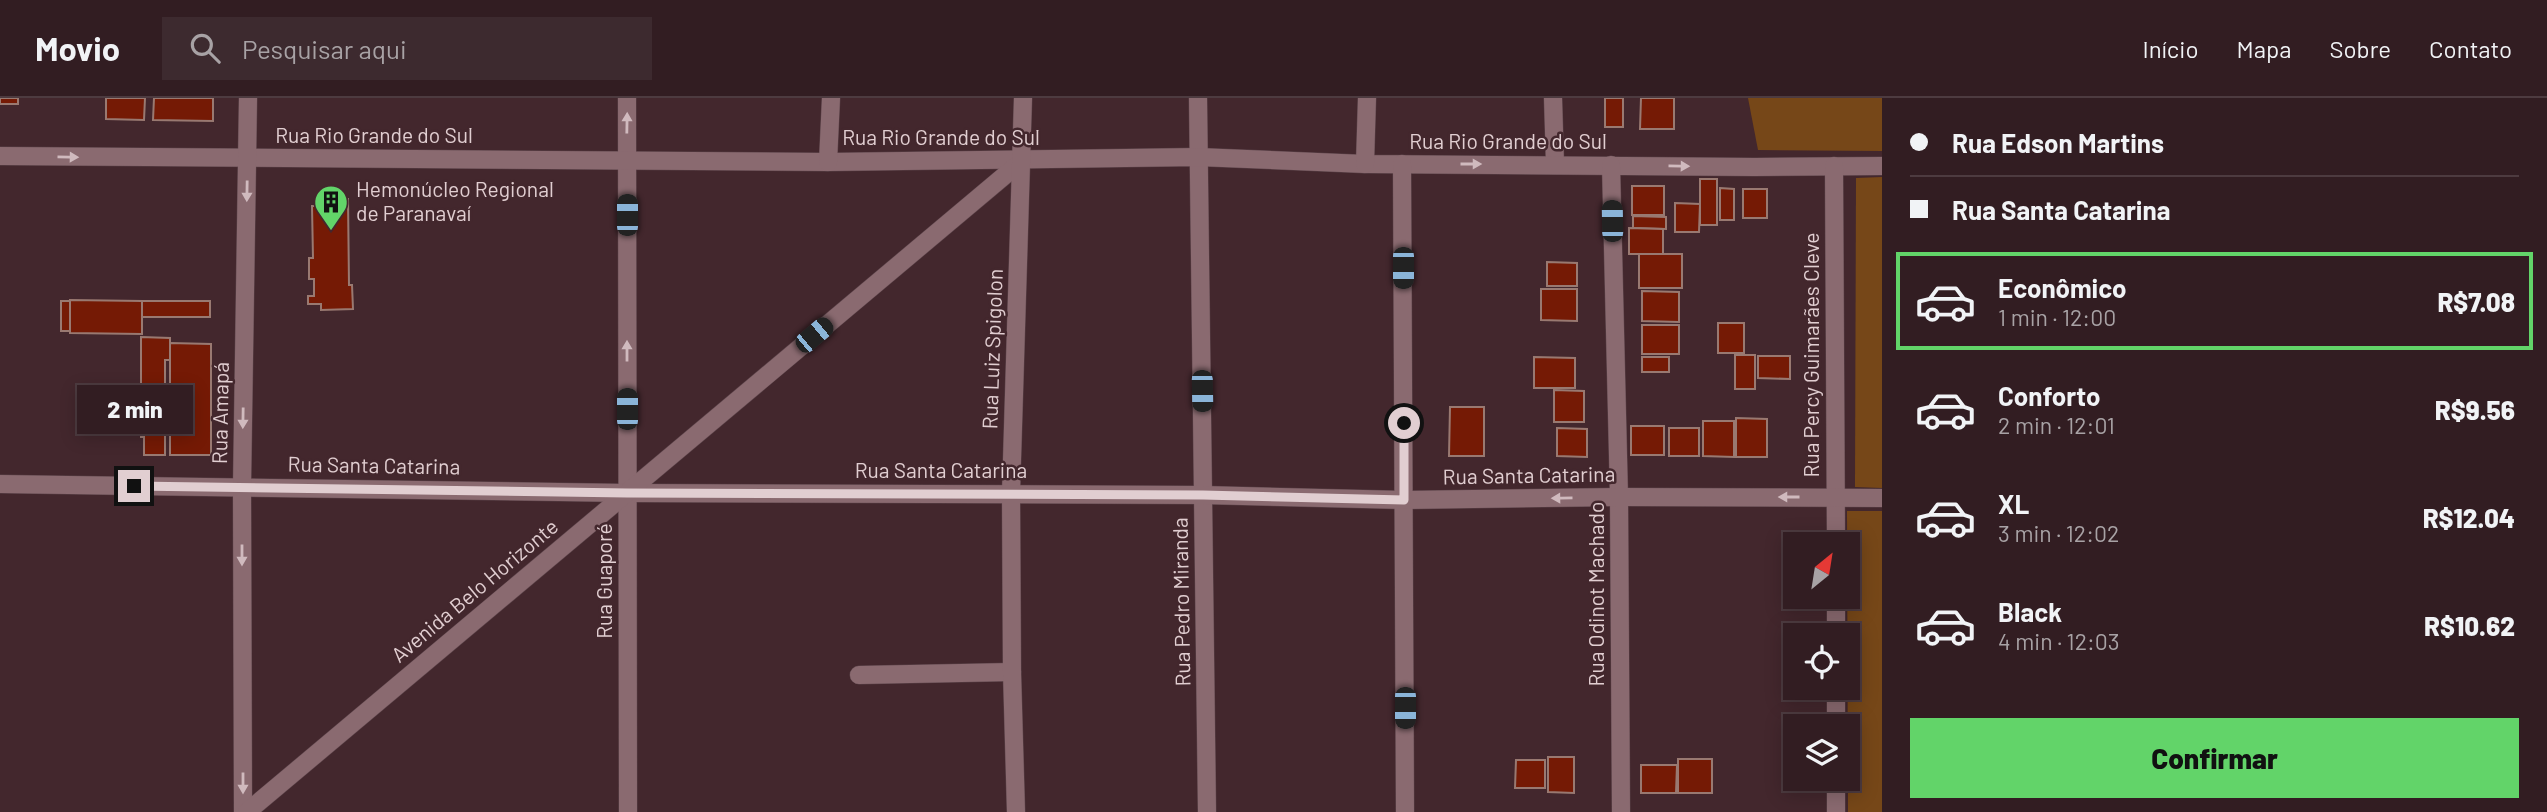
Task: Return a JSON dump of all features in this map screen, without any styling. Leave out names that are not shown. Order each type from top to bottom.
[{"type":"street","name":"Rua Amapá","points":[[245,812],[242,487],[248,98]]},
{"type":"street","name":"Rua Guaporé","points":[[627,98],[628,812]]},
{"type":"street","points":[[828,162],[831,98]]},
{"type":"street","name":"Rua Luiz Spigolon","points":[[1016,812],[1011,493],[1023,98]]},
{"type":"street","name":"Rua Pedro Miranda","points":[[1198,98],[1207,812]]},
{"type":"street","points":[[1366,164],[1367,98]]},
{"type":"street","points":[[1553,98],[1555,164]]},
{"type":"street","name":"Rua Rio Grande do Sul","points":[[0,156],[828,162],[1198,157],[1366,164],[1882,166]]},
{"type":"street","name":"Avenida Belo Horizonte","points":[[245,812],[1022,161]]},
{"type":"street","points":[[1402,164],[1405,812]]},
{"type":"street","name":"Rua Odinot Machado","points":[[1611,165],[1619,497],[1621,812]]},
{"type":"street","name":"Rua Percy Guimarães Cleve","points":[[1834,166],[1836,532]]},
{"type":"street","name":"Rua Santa Catarina","points":[[0,484],[627,493],[1203,495],[1404,500],[1619,497],[1882,498]]},
{"type":"street","points":[[859,675],[1012,672]]},
{"type":"street","points":[[1836,791],[1836,812]]},
{"type":"shaded area","points":[[1748,98],[1882,98],[1882,151],[1758,150]]},
{"type":"shaded area","points":[[1882,177],[1882,488],[1855,487],[1856,178]]},
{"type":"shaded area","points":[[1847,511],[1882,511],[1882,812],[1848,812],[1848,791],[1860,791],[1860,714],[1848,714],[1848,700],[1860,700],[1860,623],[1847,623],[1847,609],[1860,609],[1860,532],[1847,532]]},
{"type":"building","points":[[0,98],[18,98],[18,104],[0,104]]},
{"type":"building","points":[[106,98],[145,98],[144,120],[106,119]]},
{"type":"building","points":[[154,98],[213,98],[213,121],[153,120]]},
{"type":"building","points":[[1605,98],[1623,98],[1623,127],[1605,127]]},
{"type":"building","points":[[1641,98],[1674,98],[1674,129],[1640,129]]},
{"type":"building","points":[[1700,179],[1717,179],[1717,225],[1700,225]]},
{"type":"building","points":[[1632,186],[1664,186],[1664,215],[1632,215]]},
{"type":"building","points":[[1720,188],[1734,189],[1734,220],[1720,220]]},
{"type":"building","points":[[1743,189],[1767,189],[1767,218],[1743,218]]},
{"type":"building","name":"Hemonúcleo Regional de Paranavaí","points":[[328,199],[348,199],[349,285],[352,285],[353,309],[321,310],[321,304],[308,304],[308,296],[314,296],[314,279],[309,279],[309,258],[313,258],[312,206],[328,206]]},
{"type":"building","points":[[1675,203],[1700,204],[1699,232],[1675,232]]},
{"type":"building","points":[[1633,216],[1666,217],[1666,229],[1633,228]]},
{"type":"building","points":[[1629,228],[1663,229],[1663,254],[1629,254]]},
{"type":"building","points":[[1639,254],[1682,254],[1682,288],[1639,288]]},
{"type":"building","points":[[1547,262],[1577,263],[1577,286],[1547,286]]},
{"type":"building","points":[[1541,289],[1577,289],[1577,321],[1541,320]]},
{"type":"building","points":[[1642,291],[1679,292],[1679,322],[1642,321]]},
{"type":"building","points":[[70,300],[142,301],[142,334],[70,333]]},
{"type":"building","points":[[61,301],[70,301],[70,331],[61,331]]},
{"type":"building","points":[[142,301],[210,301],[210,317],[142,317]]},
{"type":"building","points":[[1718,323],[1744,323],[1744,353],[1718,353]]},
{"type":"building","points":[[1642,325],[1679,325],[1679,354],[1642,354]]},
{"type":"building","points":[[141,337],[170,338],[170,360],[165,360],[165,455],[144,455],[144,437],[141,437]]},
{"type":"building","points":[[170,343],[211,344],[211,455],[170,455]]},
{"type":"building","points":[[1735,355],[1755,355],[1755,389],[1735,389]]},
{"type":"building","points":[[1758,356],[1790,356],[1790,379],[1758,378]]},
{"type":"building","points":[[1534,357],[1575,358],[1575,388],[1534,388]]},
{"type":"building","points":[[1642,357],[1669,357],[1669,372],[1642,372]]},
{"type":"building","points":[[1554,390],[1584,391],[1584,422],[1554,422]]},
{"type":"building","points":[[1450,407],[1484,407],[1484,456],[1449,456]]},
{"type":"building","points":[[1736,418],[1767,419],[1767,457],[1736,457]]},
{"type":"building","points":[[1703,421],[1734,421],[1734,457],[1703,456]]},
{"type":"building","points":[[1631,426],[1664,426],[1664,455],[1631,455]]},
{"type":"building","points":[[1557,428],[1587,429],[1587,457],[1557,456]]},
{"type":"building","points":[[1669,428],[1699,428],[1699,456],[1669,456]]},
{"type":"building","points":[[1548,757],[1574,757],[1574,793],[1548,792]]},
{"type":"building","points":[[1678,759],[1712,759],[1712,793],[1678,793]]},
{"type":"building","points":[[1516,760],[1545,760],[1545,788],[1515,788]]},
{"type":"building","points":[[1641,765],[1677,765],[1676,793],[1641,793]]},
{"type":"place","name":"Hemonúcleo Regional de Paranavaí","points":[[331,232]]},
{"type":"route","points":[[134,486],[627,493],[1203,495],[1404,500],[1404,423]]}]
